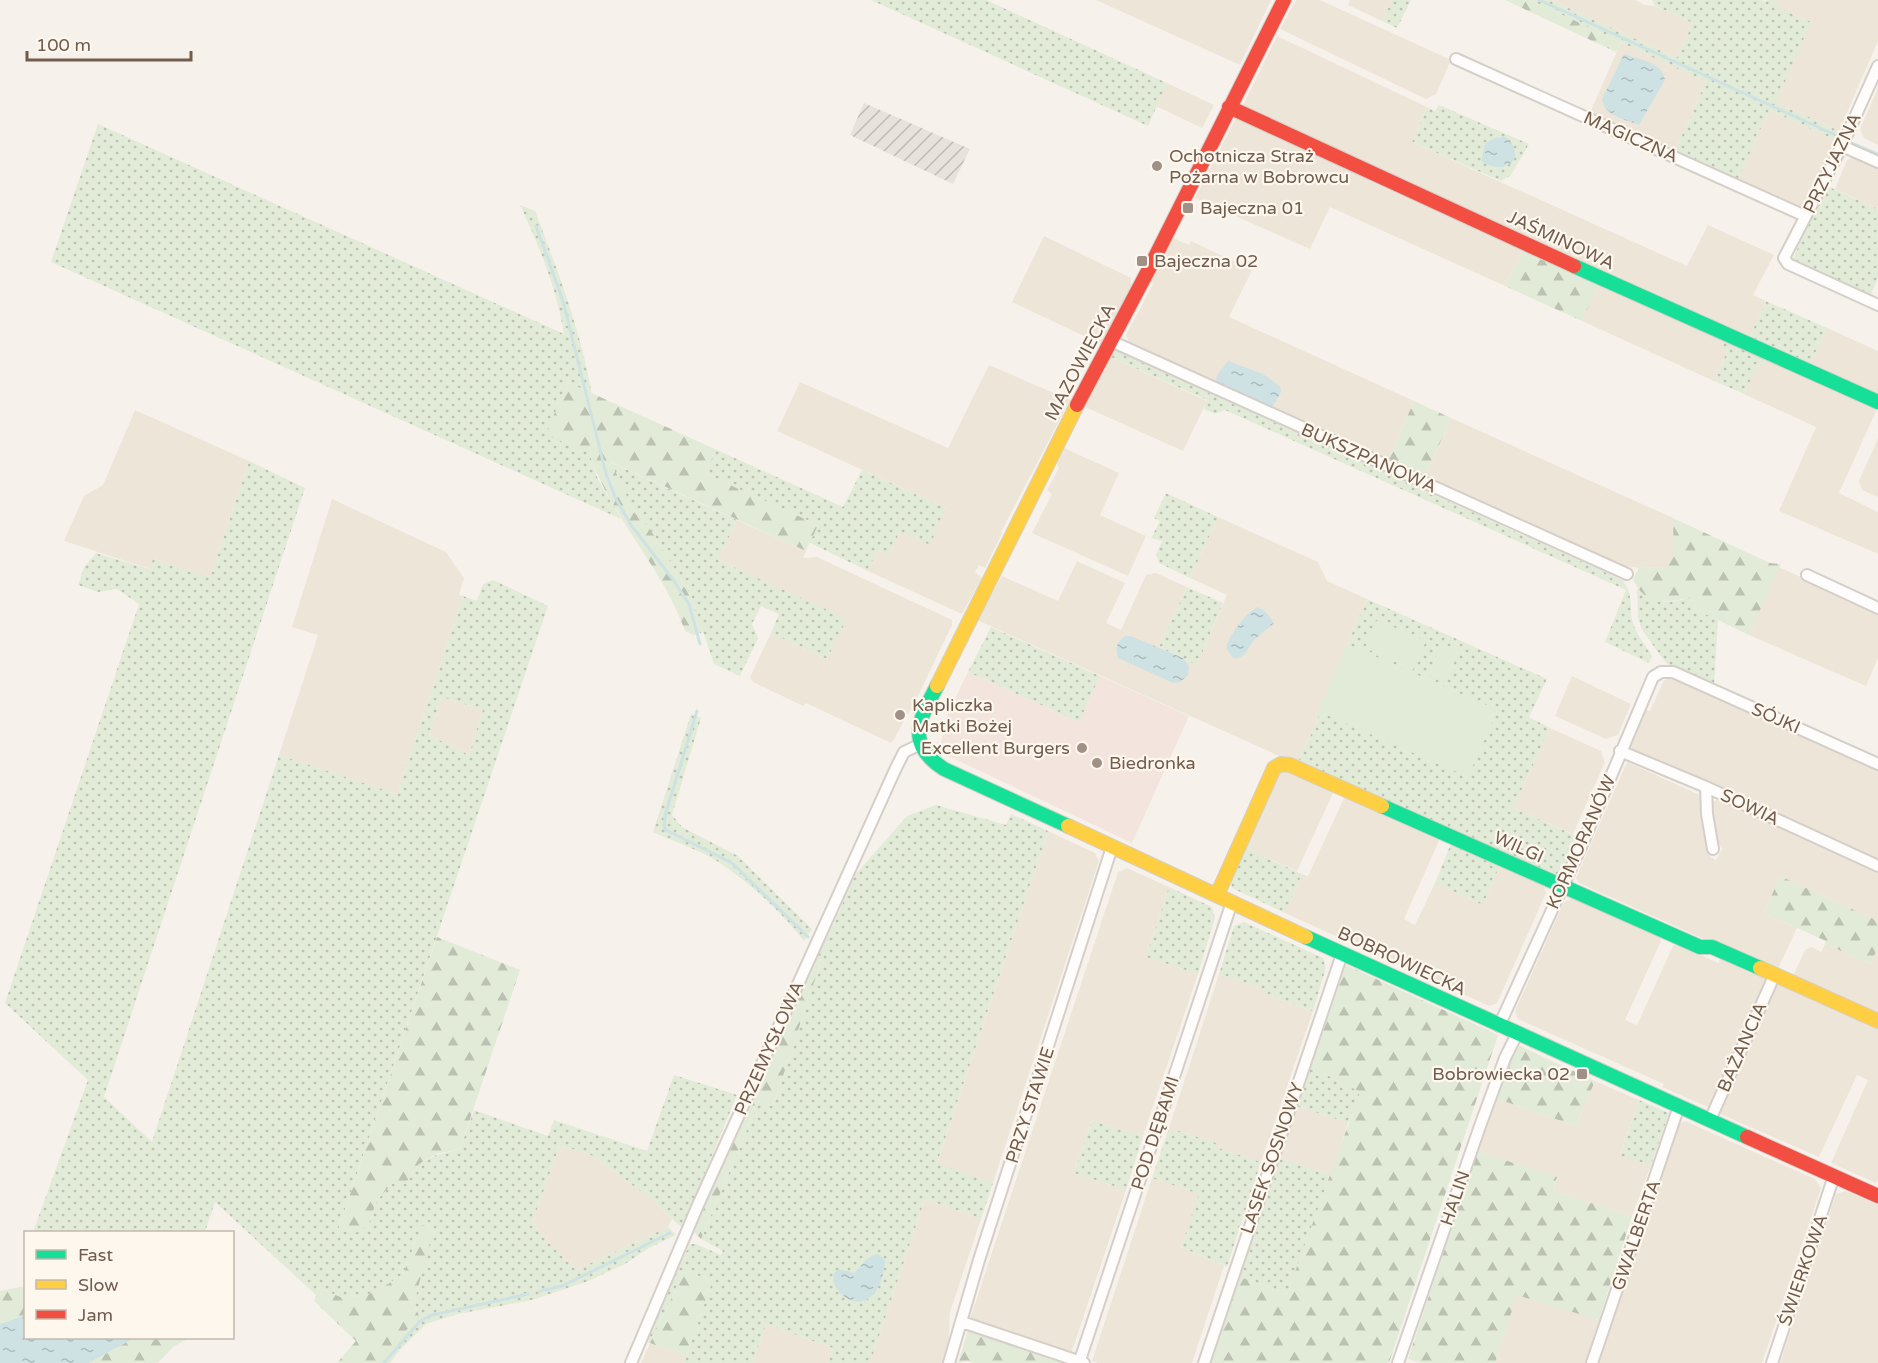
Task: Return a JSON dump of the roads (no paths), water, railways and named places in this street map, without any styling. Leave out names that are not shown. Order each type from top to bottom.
[{"type":"street","name":"MAZOWIECKA","points":[[921,744],[919,722],[1079,401],[1150,267],[1284,0]]},
{"type":"street","name":"MAGICZNA","points":[[1456,59],[1806,216]]},
{"type":"street","name":"PRZYJAZNA","points":[[1878,66],[1842,146],[1784,258],[1788,264],[1878,305]]},
{"type":"street","name":"JAŚMINOWA","points":[[1230,106],[1607,281],[1878,402]]},
{"type":"street","points":[[1842,146],[1878,162]]},
{"type":"street","name":"BUKSZPANOWA","points":[[1111,341],[1627,574]]},
{"type":"street","points":[[1807,575],[1878,608]]},
{"type":"street","name":"KORMORANÓW","points":[[1499,1026],[1584,840],[1653,677],[1661,672],[1673,672]]},
{"type":"street","name":"SÓJKI","points":[[1673,672],[1878,764]]},
{"type":"street","name":"BOBROWIECKA","points":[[921,744],[932,761],[944,770],[1499,1026],[1878,1196]]},
{"type":"street","name":"PRZEMYSŁOWA","points":[[631,1363],[703,1194],[895,770],[904,752],[921,744]]},
{"type":"street","name":"SOWIA","points":[[1620,751],[1706,787],[1878,866]]},
{"type":"street","name":"WILGI","points":[[1217,895],[1274,768],[1281,764],[1290,765],[1700,947],[1712,946],[1878,1021]]},
{"type":"street","points":[[1706,787],[1707,814],[1713,849]]},
{"type":"street","name":"PRZY STAWIE","points":[[949,1363],[983,1249],[1112,847]]},
{"type":"street","name":"POD DĘBAMI","points":[[1081,1362],[1232,902]]},
{"type":"street","name":"LASEK SOSNOWY","points":[[1204,1363],[1342,954]]},
{"type":"street","name":"BAŻANCIA","points":[[1710,1120],[1775,974]]},
{"type":"street","name":"HALIN","points":[[1398,1363],[1484,1116],[1505,1058],[1517,1034]]},
{"type":"street","name":"GWALBERTA","points":[[1592,1363],[1679,1106]]},
{"type":"street","name":"ŚWIERKOWA","points":[[1772,1363],[1834,1176]]},
{"type":"street","points":[[962,1322],[1081,1362]]},
{"type":"water","points":[[1624,54],[1655,65],[1660,69],[1665,80],[1639,125],[1611,113],[1603,105],[1602,99]]},
{"type":"water","points":[[1506,137],[1515,153],[1511,164],[1498,167],[1481,161],[1485,144],[1495,138]]},
{"type":"water","points":[[1228,361],[1263,374],[1280,386],[1281,392],[1273,406],[1215,382]]},
{"type":"water","points":[[1258,607],[1266,612],[1274,623],[1254,640],[1244,655],[1233,658],[1226,648],[1231,637],[1243,619]]},
{"type":"water","points":[[1125,636],[1131,636],[1183,658],[1189,666],[1188,675],[1180,682],[1173,683],[1118,658],[1117,645]]},
{"type":"water","points":[[876,1254],[885,1261],[876,1292],[864,1301],[857,1302],[845,1297],[834,1284],[834,1273],[839,1269],[854,1273],[867,1259]]},
{"type":"water","points":[[24,1315],[24,1339],[132,1339],[89,1363],[0,1363],[0,1324]]},
{"type":"waterway","points":[[1539,0],[1840,137]]},
{"type":"waterway","points":[[1851,143],[1878,154]]},
{"type":"waterway","points":[[536,226],[563,301],[606,474],[616,499],[631,525],[689,604],[700,644]]},
{"type":"waterway","points":[[697,711],[666,812],[664,826],[666,830],[732,863],[808,937]]},
{"type":"waterway","points":[[540,1291],[562,1286],[670,1233]]},
{"type":"waterway","points":[[384,1363],[420,1321],[432,1315],[528,1294]]},
{"type":"place","name":"Ochotnicza Straż Pożarna w Bobrowcu","points":[[1157,166]]},
{"type":"place","name":"Bajeczna 01","points":[[1188,208]]},
{"type":"place","name":"Bajeczna 02","points":[[1142,261]]},
{"type":"place","name":"Kapliczka Matki Bożej","points":[[900,715]]},
{"type":"place","name":"Excellent Burgers","points":[[1082,748]]},
{"type":"place","name":"Biedronka","points":[[1097,763]]},
{"type":"place","name":"Bobrowiecka 02","points":[[1582,1074]]}]
